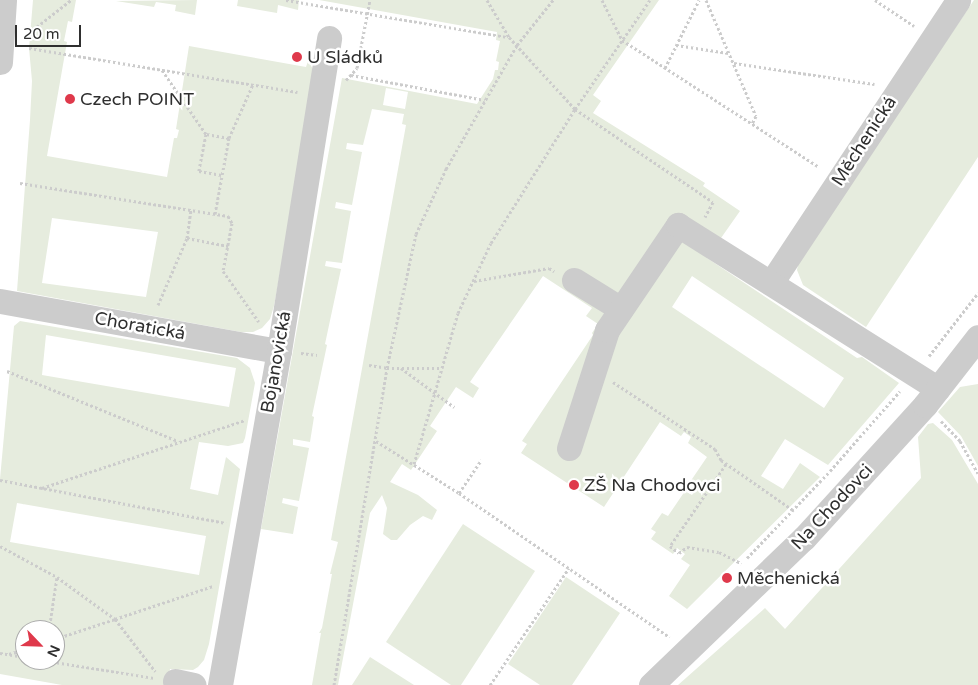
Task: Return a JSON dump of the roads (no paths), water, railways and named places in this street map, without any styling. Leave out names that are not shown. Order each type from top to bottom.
[{"type":"street","points":[[0,62],[4,0]]},
{"type":"street","name":"Měchenická","points":[[771,283],[958,0]]},
{"type":"street","name":"Bojanovická","points":[[220,685],[279,351],[329,38]]},
{"type":"street","points":[[569,448],[607,330],[678,224],[915,375],[932,397]]},
{"type":"street","points":[[574,280],[622,309]]},
{"type":"street","name":"Choratická","points":[[0,301],[279,351]]},
{"type":"street","name":"Na Chodovci","points":[[650,685],[804,538],[932,397],[978,337]]},
{"type":"place","name":"U Sládků","points":[[297,57]]},
{"type":"place","name":"Czech POINT","points":[[70,99]]},
{"type":"place","name":"ZŠ Na Chodovci","points":[[574,485]]},
{"type":"place","name":"Měchenická","points":[[727,578]]}]
